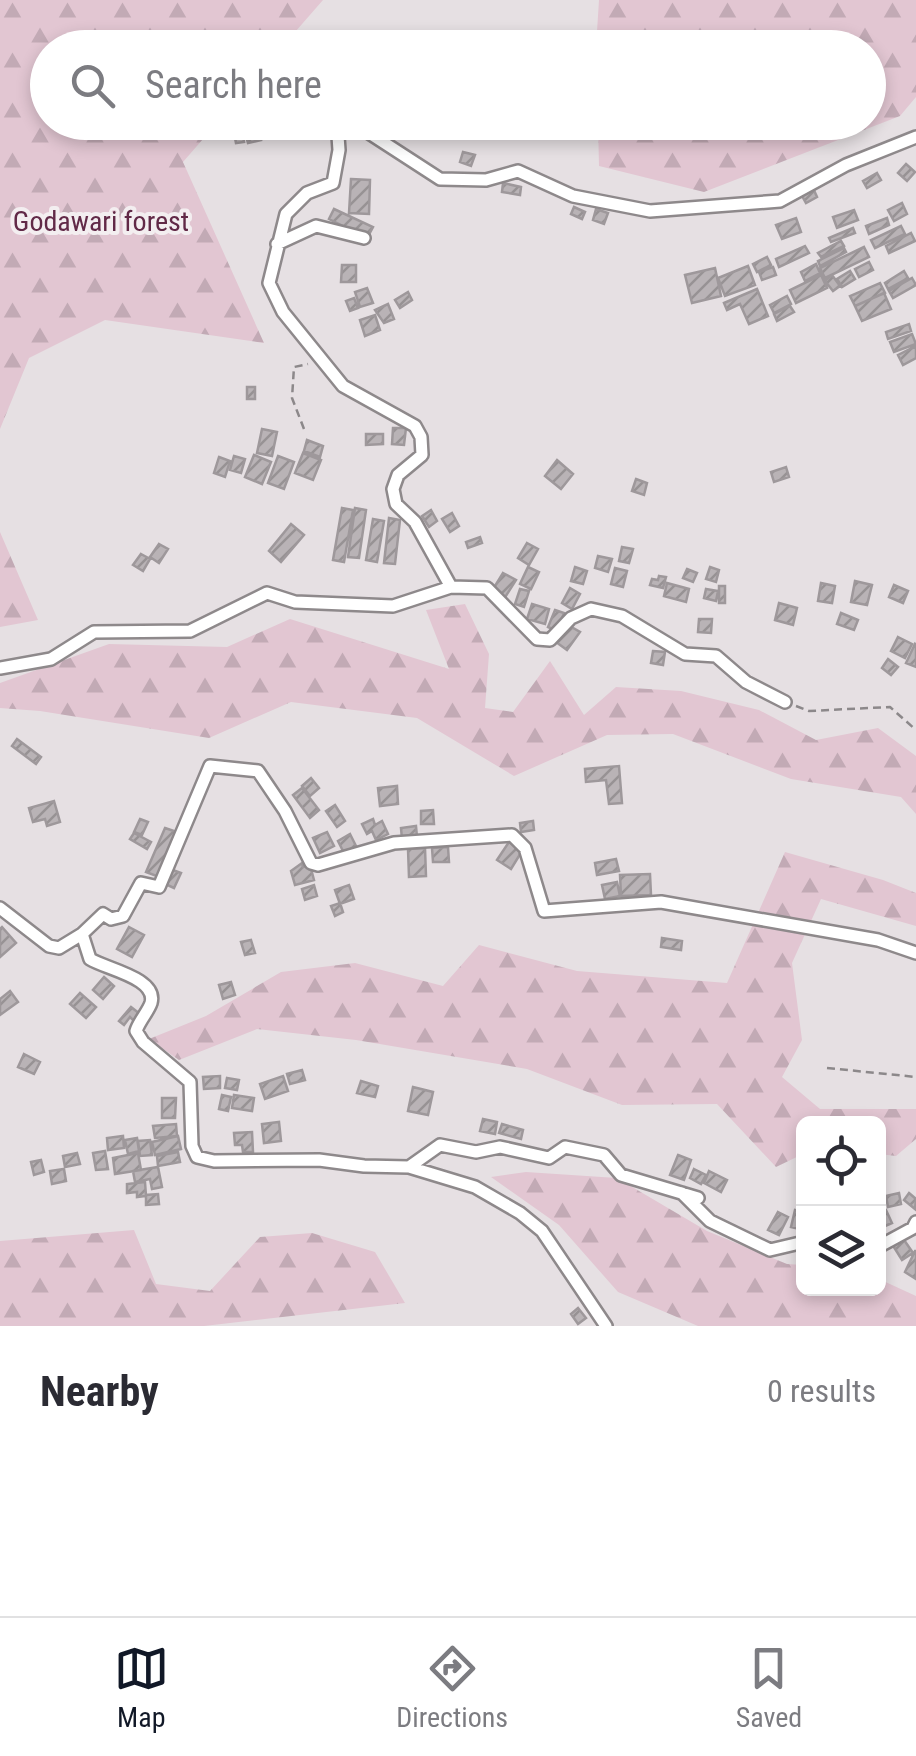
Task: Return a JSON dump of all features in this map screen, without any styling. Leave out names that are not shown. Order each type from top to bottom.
[{"type":"street","points":[[380,140],[440,179],[486,180],[518,171],[573,196],[650,211],[780,201],[846,165],[916,137]]},
{"type":"street","points":[[339,140],[334,183],[307,192],[286,214],[270,283],[283,312],[343,386],[414,426],[421,437],[422,456],[398,475],[392,489],[396,504],[415,522],[452,587]]},
{"type":"street","points":[[277,244],[316,226],[364,238]]},
{"type":"street","points":[[0,668],[51,659],[94,632],[190,631],[267,593],[295,602],[393,606],[452,587],[486,588],[537,638],[550,640],[571,618],[591,609],[622,616],[685,654],[716,656],[746,682],[785,702]]},
{"type":"street","points":[[0,908],[49,946],[59,948],[103,914],[111,919],[123,916],[141,883],[159,887],[210,766],[258,772],[285,811],[311,863],[318,865],[394,844],[512,835],[526,848],[544,911],[660,902],[878,940],[916,953]]},
{"type":"street","points":[[82,934],[90,959],[140,980],[151,991],[152,1002],[136,1031],[190,1082],[192,1146],[197,1158],[319,1160],[410,1167],[475,1187],[520,1212],[542,1231],[560,1252],[606,1326]]},
{"type":"street","points":[[410,1167],[440,1145],[476,1152],[500,1147],[549,1158],[565,1147],[604,1155],[620,1175],[698,1198]]},
{"type":"street","points":[[682,1193],[710,1221],[770,1250],[796,1244]]},
{"type":"street","points":[[886,1243],[913,1228],[916,1222]]},
{"type":"path","points":[[304,429],[292,398],[294,367],[321,360]]},
{"type":"path","points":[[785,702],[808,711],[890,706],[916,730]]},
{"type":"path","points":[[828,1068],[916,1077]]},
{"type":"green space","name":"Godawari forest","points":[[0,0],[323,0],[297,30],[30,30],[30,140],[202,140],[183,162],[264,343],[105,320],[29,358],[0,429]]},
{"type":"green space","points":[[599,0],[916,0],[916,97],[900,116],[886,121],[886,30],[597,30]]},
{"type":"green space","points":[[598,140],[838,140],[704,192],[599,166]]},
{"type":"green space","points":[[0,532],[38,620],[0,627]]},
{"type":"green space","points":[[465,604],[489,654],[485,708],[513,712],[550,661],[584,715],[616,687],[681,691],[759,710],[816,740],[878,728],[916,756],[916,814],[901,797],[791,779],[673,734],[607,735],[514,776],[417,718],[291,702],[209,738],[0,708],[0,683],[109,644],[227,647],[290,619],[449,669],[426,610]]},
{"type":"green space","points":[[785,852],[916,893],[916,926],[821,899],[792,963],[802,1040],[782,1077],[820,1109],[916,1109],[916,1139],[896,1156],[886,1155],[886,1116],[796,1116],[796,1157],[776,1167],[717,1104],[622,1105],[527,1069],[356,1040],[257,1029],[179,1060],[149,1039],[206,1016],[281,972],[355,963],[443,986],[479,945],[577,971],[727,983]]},
{"type":"green space","points":[[526,1172],[617,1178],[707,1231],[796,1265],[796,1296],[886,1296],[886,1282],[916,1296],[916,1326],[698,1326],[618,1292],[559,1225],[491,1177]]},
{"type":"green space","points":[[134,1230],[156,1284],[210,1291],[260,1237],[312,1233],[375,1252],[405,1303],[204,1326],[0,1326],[0,1241]]},
{"type":"building","points":[[463,152],[475,155],[471,166],[460,162]]},
{"type":"building","points":[[906,164],[915,172],[907,181],[898,173]]},
{"type":"building","points":[[877,173],[881,180],[867,188],[863,181]]},
{"type":"building","points":[[351,179],[370,180],[369,214],[349,213]]},
{"type":"building","points":[[503,183],[521,187],[520,195],[502,192]]},
{"type":"building","points":[[813,188],[817,197],[806,203],[801,194]]},
{"type":"building","points":[[902,203],[907,214],[894,221],[888,210]]},
{"type":"building","points":[[574,207],[585,212],[582,219],[571,214]]},
{"type":"building","points":[[334,209],[373,227],[367,238],[329,219]]},
{"type":"building","points":[[596,209],[608,213],[604,224],[593,220]]},
{"type":"building","points":[[854,210],[858,220],[837,228],[833,217]]},
{"type":"building","points":[[796,218],[801,232],[782,239],[776,225]]},
{"type":"building","points":[[887,218],[889,225],[869,234],[866,226]]},
{"type":"building","points":[[901,226],[905,234],[875,248],[871,240]]},
{"type":"building","points":[[853,228],[855,233],[831,242],[829,238]]},
{"type":"building","points":[[911,233],[915,241],[889,253],[886,246]]},
{"type":"building","points":[[841,241],[844,246],[821,257],[818,253]]},
{"type":"building","points":[[805,246],[809,253],[779,267],[776,259]]},
{"type":"building","points":[[864,247],[869,257],[825,278],[820,268]]},
{"type":"building","points":[[844,248],[846,252],[820,266],[818,261]]},
{"type":"building","points":[[767,257],[771,265],[757,272],[753,264]]},
{"type":"building","points":[[869,262],[873,270],[859,277],[855,269]]},
{"type":"building","points":[[816,264],[820,273],[805,281],[801,272]]},
{"type":"building","points":[[342,265],[356,265],[356,282],[341,282]]},
{"type":"building","points":[[748,266],[755,285],[725,296],[718,278]]},
{"type":"building","points":[[773,267],[776,275],[762,280],[759,272]]},
{"type":"building","points":[[715,268],[721,296],[692,303],[685,275]]},
{"type":"building","points":[[850,271],[855,279],[842,287],[837,279]]},
{"type":"building","points":[[904,271],[908,278],[888,289],[885,283]]},
{"type":"building","points":[[821,275],[827,288],[796,303],[790,290]]},
{"type":"building","points":[[832,275],[840,286],[833,291],[825,281]]},
{"type":"building","points":[[912,278],[916,285],[893,298],[889,291]]},
{"type":"building","points":[[880,283],[885,293],[855,306],[850,296]]},
{"type":"building","points":[[367,288],[373,303],[360,307],[355,292]]},
{"type":"building","points":[[757,289],[768,316],[749,324],[740,304],[727,310],[724,303]]},
{"type":"building","points":[[408,292],[412,300],[400,308],[395,300]]},
{"type":"building","points":[[884,293],[891,309],[862,321],[855,306]]},
{"type":"building","points":[[787,296],[791,304],[774,313],[770,305]]},
{"type":"building","points":[[354,298],[358,308],[350,311],[346,301]]},
{"type":"building","points":[[388,304],[394,319],[384,323],[375,310]]},
{"type":"building","points":[[790,306],[794,312],[777,321],[774,314]]},
{"type":"building","points":[[375,315],[380,330],[365,336],[360,320]]},
{"type":"building","points":[[909,324],[911,331],[888,339],[886,332]]},
{"type":"building","points":[[912,334],[916,344],[894,352],[890,342]]},
{"type":"building","points":[[916,346],[916,358],[903,365],[898,355]]},
{"type":"building","points":[[247,387],[255,387],[255,399],[247,399]]},
{"type":"building","points":[[393,428],[406,428],[404,445],[392,444]]},
{"type":"building","points":[[262,429],[277,432],[272,456],[257,453]]},
{"type":"building","points":[[366,434],[383,434],[383,444],[366,445]]},
{"type":"building","points":[[307,440],[323,446],[320,457],[304,451]]},
{"type":"building","points":[[303,453],[321,460],[313,480],[295,473]]},
{"type":"building","points":[[254,455],[271,462],[262,484],[245,477]]},
{"type":"building","points":[[234,456],[245,459],[241,473],[230,470]]},
{"type":"building","points":[[278,456],[294,462],[284,489],[268,483]]},
{"type":"building","points":[[219,457],[230,461],[225,477],[214,473]]},
{"type":"building","points":[[557,460],[573,474],[561,489],[545,476]]},
{"type":"building","points":[[786,467],[789,477],[774,482],[771,472]]},
{"type":"building","points":[[636,479],[647,483],[644,495],[632,491]]},
{"type":"building","points":[[342,508],[353,510],[344,562],[333,560]]},
{"type":"building","points":[[355,508],[366,510],[359,558],[348,557]]},
{"type":"building","points":[[431,510],[437,521],[429,527],[422,516]]},
{"type":"building","points":[[452,513],[459,526],[450,532],[442,519]]},
{"type":"building","points":[[389,518],[400,520],[395,564],[384,563]]},
{"type":"building","points":[[373,519],[384,521],[377,562],[366,560]]},
{"type":"building","points":[[291,524],[304,535],[281,562],[269,551]]},
{"type":"building","points":[[480,537],[482,543],[468,548],[466,542]]},
{"type":"building","points":[[527,543],[538,549],[529,565],[518,558]]},
{"type":"building","points":[[159,544],[168,549],[159,563],[150,557]]},
{"type":"building","points":[[622,547],[633,549],[629,563],[619,561]]},
{"type":"building","points":[[141,554],[150,559],[143,571],[133,565]]},
{"type":"building","points":[[598,556],[612,559],[608,572],[595,568]]},
{"type":"building","points":[[528,567],[539,572],[531,589],[520,584]]},
{"type":"building","points":[[575,567],[587,571],[583,584],[571,581]]},
{"type":"building","points":[[710,567],[719,570],[716,582],[706,579]]},
{"type":"building","points":[[615,568],[627,571],[623,587],[611,584]]},
{"type":"building","points":[[687,569],[697,573],[693,582],[683,578]]},
{"type":"building","points":[[503,573],[516,580],[504,599],[492,591]]},
{"type":"building","points":[[659,576],[666,577],[663,588],[650,585],[652,579],[658,580]]},
{"type":"building","points":[[855,581],[872,585],[867,605],[851,602]]},
{"type":"building","points":[[667,583],[689,589],[686,602],[664,596]]},
{"type":"building","points":[[821,583],[835,586],[832,603],[818,601]]},
{"type":"building","points":[[894,585],[908,591],[903,603],[889,597]]},
{"type":"building","points":[[719,586],[725,586],[725,603],[719,603]]},
{"type":"building","points":[[570,588],[580,594],[572,609],[562,603]]},
{"type":"building","points":[[520,589],[529,591],[524,607],[515,604]]},
{"type":"building","points":[[706,589],[718,591],[716,601],[704,598]]},
{"type":"building","points":[[779,603],[797,608],[793,625],[775,620]]},
{"type":"building","points":[[532,604],[549,609],[545,624],[527,619]]},
{"type":"building","points":[[555,610],[564,613],[557,631],[548,627]]},
{"type":"building","points":[[841,613],[858,620],[854,630],[837,624]]},
{"type":"building","points":[[699,619],[712,619],[711,633],[698,632]]},
{"type":"building","points":[[568,625],[580,632],[567,650],[556,642]]},
{"type":"building","points":[[898,637],[912,644],[905,658],[891,651]]},
{"type":"building","points":[[916,645],[916,667],[906,663]]},
{"type":"building","points":[[653,651],[665,652],[663,665],[651,663]]},
{"type":"building","points":[[888,659],[898,667],[891,675],[882,668]]},
{"type":"building","points":[[17,739],[41,757],[36,764],[12,746]]},
{"type":"building","points":[[619,766],[622,803],[609,804],[606,780],[586,782],[585,769]]},
{"type":"building","points":[[311,778],[319,788],[310,796],[302,786]]},
{"type":"building","points":[[397,786],[398,804],[380,806],[378,788]]},
{"type":"building","points":[[302,788],[319,810],[310,818],[293,795]]},
{"type":"building","points":[[54,801],[60,822],[47,826],[45,819],[33,822],[29,808]]},
{"type":"building","points":[[335,805],[345,821],[337,827],[326,811]]},
{"type":"building","points":[[433,810],[434,824],[421,824],[421,811]]},
{"type":"building","points":[[140,819],[148,822],[142,835],[134,832]]},
{"type":"building","points":[[373,819],[375,825],[382,821],[388,834],[376,840],[362,824]]},
{"type":"building","points":[[533,821],[534,830],[521,832],[520,823]]},
{"type":"building","points":[[416,826],[417,837],[402,839],[401,828]]},
{"type":"building","points":[[165,828],[177,832],[159,877],[146,872]]},
{"type":"building","points":[[327,832],[334,846],[320,853],[313,838]]},
{"type":"building","points":[[134,833],[151,842],[147,849],[130,839]]},
{"type":"building","points":[[350,834],[357,848],[345,855],[338,841]]},
{"type":"building","points":[[509,842],[522,851],[511,869],[497,860]]},
{"type":"building","points":[[448,847],[449,862],[433,862],[432,848]]},
{"type":"building","points":[[425,848],[426,876],[409,877],[408,849]]},
{"type":"building","points":[[616,859],[619,871],[597,875],[595,863]]},
{"type":"building","points":[[302,863],[303,867],[310,865],[314,880],[295,885],[291,871]]},
{"type":"building","points":[[170,869],[181,873],[174,888],[163,883]]},
{"type":"building","points":[[650,874],[651,895],[621,896],[620,875]]},
{"type":"building","points":[[617,882],[620,896],[605,899],[602,885]]},
{"type":"building","points":[[314,885],[317,896],[305,900],[302,889]]},
{"type":"building","points":[[349,885],[354,899],[340,904],[335,890]]},
{"type":"building","points":[[340,903],[343,912],[335,916],[331,906]]},
{"type":"building","points":[[129,927],[144,935],[132,957],[117,949]]},
{"type":"building","points":[[0,929],[16,943],[0,957]]},
{"type":"building","points":[[662,938],[682,941],[681,950],[661,947]]},
{"type":"building","points":[[251,940],[255,953],[245,955],[241,942]]},
{"type":"building","points":[[104,977],[114,986],[103,999],[93,990]]},
{"type":"building","points":[[231,982],[235,995],[223,999],[219,985]]},
{"type":"building","points":[[10,991],[18,1002],[0,1015],[0,999]]},
{"type":"building","points":[[80,993],[96,1007],[86,1018],[70,1004]]},
{"type":"building","points":[[131,1007],[140,1014],[134,1021],[130,1017],[124,1025],[119,1021]]},
{"type":"building","points":[[24,1054],[40,1062],[34,1074],[18,1067]]},
{"type":"building","points":[[302,1070],[305,1080],[290,1084],[287,1074]]},
{"type":"building","points":[[220,1076],[220,1088],[204,1089],[203,1077]]},
{"type":"building","points":[[283,1076],[288,1091],[265,1099],[260,1084]]},
{"type":"building","points":[[227,1078],[239,1080],[237,1090],[225,1088]]},
{"type":"building","points":[[361,1081],[378,1086],[375,1097],[357,1093]]},
{"type":"building","points":[[413,1087],[433,1092],[428,1115],[408,1111]]},
{"type":"building","points":[[222,1095],[231,1097],[228,1111],[219,1109]]},
{"type":"building","points":[[234,1095],[254,1098],[252,1111],[232,1108]]},
{"type":"building","points":[[162,1098],[176,1098],[175,1118],[162,1118]]},
{"type":"building","points":[[483,1119],[497,1122],[495,1134],[480,1131]]},
{"type":"building","points":[[279,1122],[281,1141],[264,1143],[262,1124]]},
{"type":"building","points":[[176,1124],[177,1136],[155,1138],[153,1126]]},
{"type":"building","points":[[502,1124],[523,1130],[521,1139],[499,1133]]},
{"type":"building","points":[[252,1132],[253,1152],[243,1152],[242,1145],[235,1145],[234,1133]]},
{"type":"building","points":[[123,1136],[124,1148],[108,1150],[107,1138]]},
{"type":"building","points":[[178,1136],[181,1149],[155,1155],[152,1142]]},
{"type":"building","points":[[137,1138],[139,1151],[128,1154],[125,1140]]},
{"type":"building","points":[[150,1140],[152,1155],[140,1156],[138,1141]]},
{"type":"building","points":[[105,1151],[108,1169],[96,1170],[93,1153]]},
{"type":"building","points":[[178,1152],[180,1162],[158,1166],[157,1156]]},
{"type":"building","points":[[77,1153],[80,1164],[65,1167],[63,1156]]},
{"type":"building","points":[[138,1153],[141,1170],[115,1174],[113,1158]]},
{"type":"building","points":[[678,1155],[691,1160],[684,1180],[670,1175]]},
{"type":"building","points":[[41,1160],[44,1172],[34,1175],[31,1162]]},
{"type":"building","points":[[158,1167],[162,1187],[152,1189],[150,1179],[135,1182],[133,1171]]},
{"type":"building","points":[[64,1169],[66,1181],[52,1184],[50,1171]]},
{"type":"building","points":[[694,1169],[706,1175],[701,1184],[690,1178]]},
{"type":"building","points":[[709,1171],[727,1180],[721,1192],[704,1183]]},
{"type":"building","points":[[145,1182],[146,1196],[127,1193],[127,1184]]},
{"type":"building","points":[[899,1193],[901,1204],[888,1207],[886,1196]]},
{"type":"building","points":[[909,1193],[916,1199],[915,1209],[904,1200]]},
{"type":"building","points":[[158,1194],[159,1204],[146,1205],[146,1195]]},
{"type":"building","points":[[778,1212],[788,1217],[779,1235],[768,1230]]},
{"type":"building","points":[[902,1237],[913,1253],[902,1260],[892,1244]]},
{"type":"building","points":[[916,1251],[916,1279],[905,1272]]},
{"type":"building","points":[[578,1308],[586,1318],[578,1324],[571,1314]]}]
